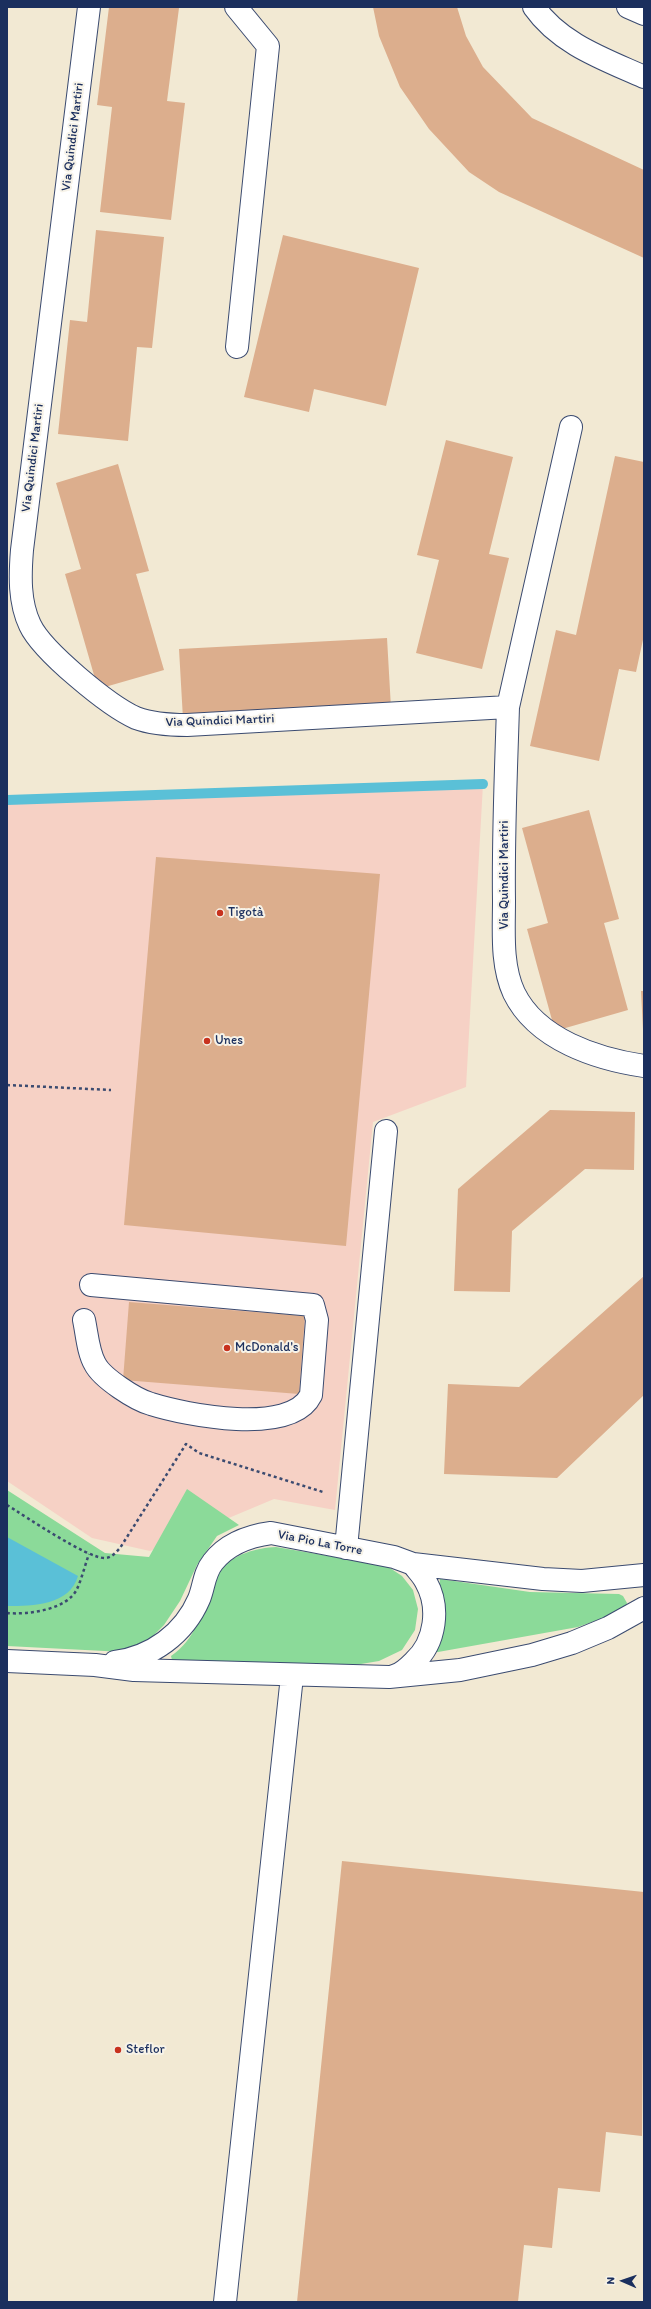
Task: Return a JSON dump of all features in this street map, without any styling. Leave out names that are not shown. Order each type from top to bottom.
[{"type":"street","name":"Via Quindici Martiri","points":[[88,7],[22,550],[22,599],[30,626],[45,646],[106,699],[138,718],[161,723],[187,725],[508,707],[504,869],[505,956],[509,979],[514,993],[530,1015],[559,1038],[596,1055],[644,1066]]},
{"type":"street","points":[[236,7],[268,46],[236,348]]},
{"type":"street","points":[[534,7],[548,24],[568,40],[644,77]]},
{"type":"street","points":[[628,7],[644,14]]},
{"type":"street","points":[[508,707],[571,427]]},
{"type":"street","points":[[346,1548],[386,1131]]},
{"type":"street","points":[[84,1320],[95,1365],[119,1388],[150,1404],[204,1416],[239,1419],[264,1419],[288,1414],[299,1409],[307,1404],[311,1395],[317,1320],[313,1305],[91,1285]]},
{"type":"street","name":"Via Pio La Torre","points":[[95,1665],[135,1660],[154,1650],[175,1633],[197,1603],[206,1574],[212,1563],[224,1551],[237,1542],[271,1533],[394,1557],[413,1564],[543,1579],[582,1581],[644,1575]]},
{"type":"street","name":"Via Pio La Torre","points":[[389,1677],[399,1675],[419,1658],[428,1646],[433,1632],[432,1598],[426,1582],[413,1564]]},
{"type":"street","name":"Via Pio La Torre","points":[[7,1661],[95,1665],[134,1670],[292,1676],[389,1677],[460,1670],[532,1655],[572,1643],[608,1628],[644,1608]]},
{"type":"street","points":[[225,2302],[292,1676]]},
{"type":"path","points":[[7,1085],[111,1090]]},
{"type":"path","points":[[7,1505],[89,1554],[104,1558],[112,1557],[120,1548],[186,1444],[199,1452],[350,1501]]},
{"type":"path","points":[[7,1613],[31,1613],[61,1604],[76,1590],[89,1554]]},
{"type":"shaded area","points":[[483,784],[466,1087],[373,1122],[335,1510],[274,1499],[150,1551],[92,1538],[7,1481],[7,800]]},
{"type":"green space","points":[[187,1489],[239,1525],[217,1536],[197,1565],[180,1601],[164,1625],[149,1640],[124,1652],[7,1646],[7,1490],[105,1553],[149,1557]]},
{"type":"green space","points":[[276,1547],[387,1566],[402,1576],[413,1590],[418,1609],[415,1630],[402,1650],[379,1661],[343,1667],[172,1660],[171,1656],[192,1634],[217,1576],[226,1564],[253,1550]]},
{"type":"green space","points":[[440,1579],[530,1592],[619,1594],[623,1596],[627,1603],[626,1607],[606,1617],[578,1627],[434,1652]]},
{"type":"water","points":[[7,1537],[78,1576],[74,1586],[67,1593],[49,1602],[7,1606]]},
{"type":"building","points":[[109,7],[179,8],[167,101],[185,103],[171,220],[100,212],[112,107],[97,105]]},
{"type":"building","points":[[373,7],[457,7],[466,36],[483,67],[532,118],[644,170],[644,258],[499,192],[469,172],[429,129],[400,87],[379,36]]},
{"type":"building","points":[[96,230],[164,237],[152,348],[137,347],[128,441],[58,434],[70,320],[87,322]]},
{"type":"building","points":[[283,235],[419,268],[386,406],[314,389],[309,412],[244,397]]},
{"type":"building","points":[[446,440],[513,457],[489,554],[509,558],[482,669],[416,653],[439,560],[417,555]]},
{"type":"building","points":[[615,456],[644,462],[644,635],[636,672],[619,669],[599,761],[530,746],[556,630],[576,635]]},
{"type":"building","points":[[118,464],[149,571],[136,574],[164,670],[98,689],[65,574],[81,569],[56,483]]},
{"type":"building","points":[[387,638],[391,708],[183,719],[179,649]]},
{"type":"building","points":[[589,810],[619,919],[604,923],[628,1010],[555,1031],[527,929],[548,923],[522,828]]},
{"type":"building","points":[[156,857],[380,874],[346,1246],[124,1225]]},
{"type":"building","points":[[641,991],[644,991],[644,1030],[643,1030]]},
{"type":"building","points":[[550,1110],[635,1112],[634,1170],[585,1169],[512,1231],[510,1292],[454,1291],[458,1189]]},
{"type":"building","points":[[644,1276],[644,1395],[557,1478],[444,1474],[448,1384],[519,1387]]},
{"type":"building","points":[[129,1302],[305,1316],[299,1394],[123,1380]]},
{"type":"building","points":[[342,1861],[644,1892],[642,2136],[606,2132],[600,2192],[558,2188],[552,2248],[524,2245],[518,2302],[297,2302]]},
{"type":"waterway","points":[[7,800],[483,784]]},
{"type":"place","name":"Tigotà","points":[[220,913]]},
{"type":"place","name":"Unes","points":[[207,1041]]},
{"type":"place","name":"McDonald's","points":[[227,1348]]},
{"type":"place","name":"Steflor","points":[[118,2050]]}]
